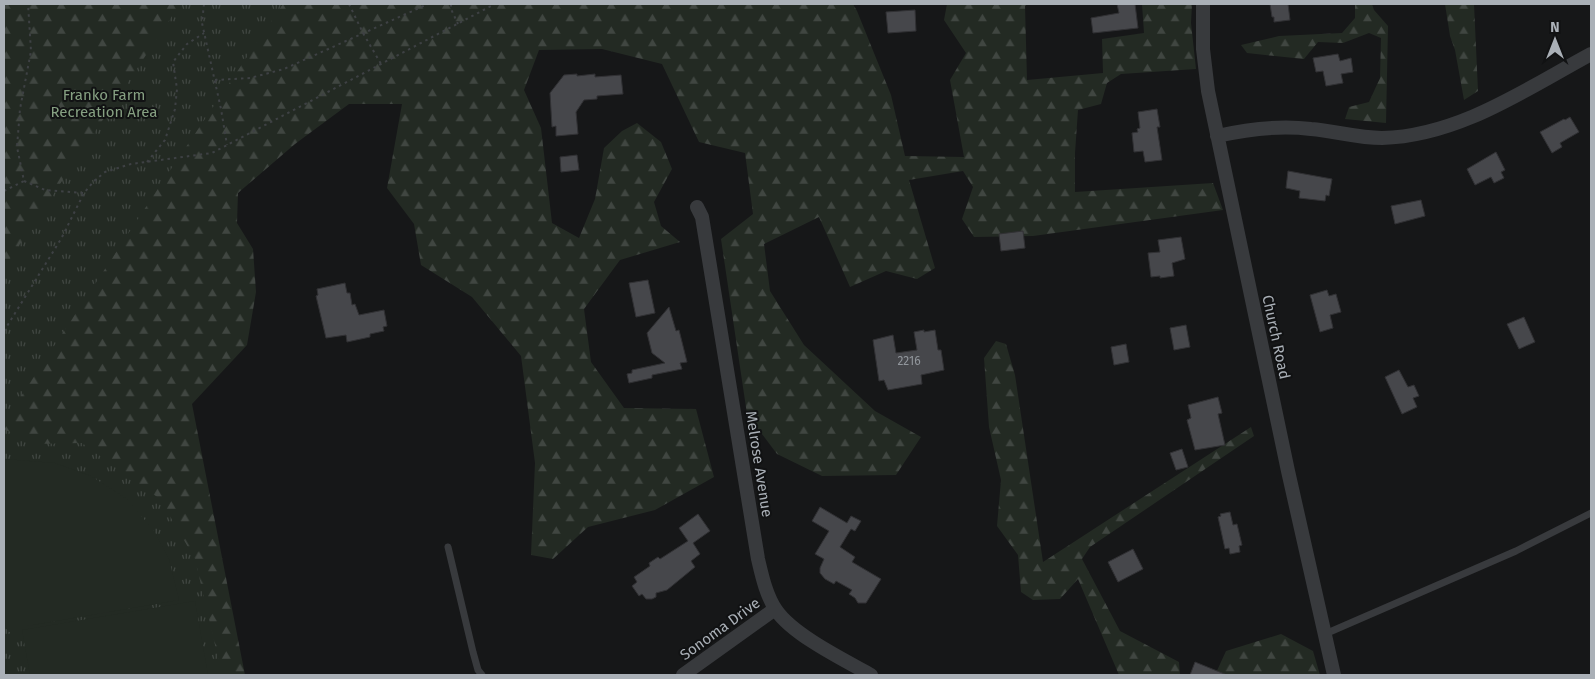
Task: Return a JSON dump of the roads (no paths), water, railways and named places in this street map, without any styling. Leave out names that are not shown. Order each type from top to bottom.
[{"type":"street","name":"Church Road","points":[[1203,4],[1203,49],[1208,91],[1288,471],[1334,675]]},
{"type":"street","points":[[1217,136],[1256,128],[1276,127],[1314,129],[1372,138],[1411,136],[1435,131],[1490,108],[1591,54]]},
{"type":"street","name":"Melrose Avenue","points":[[698,207],[702,217],[758,559],[768,594],[775,609],[787,624],[871,675]]},
{"type":"street","name":"Sonoma Drive","points":[[683,675],[775,609]]},
{"type":"lane","points":[[1325,634],[1516,551],[1591,514]]},
{"type":"lane","points":[[448,547],[473,652],[478,670],[482,675]]},
{"type":"park label","name":"Franko Farm Recreation Area","points":[[104,104]]}]
